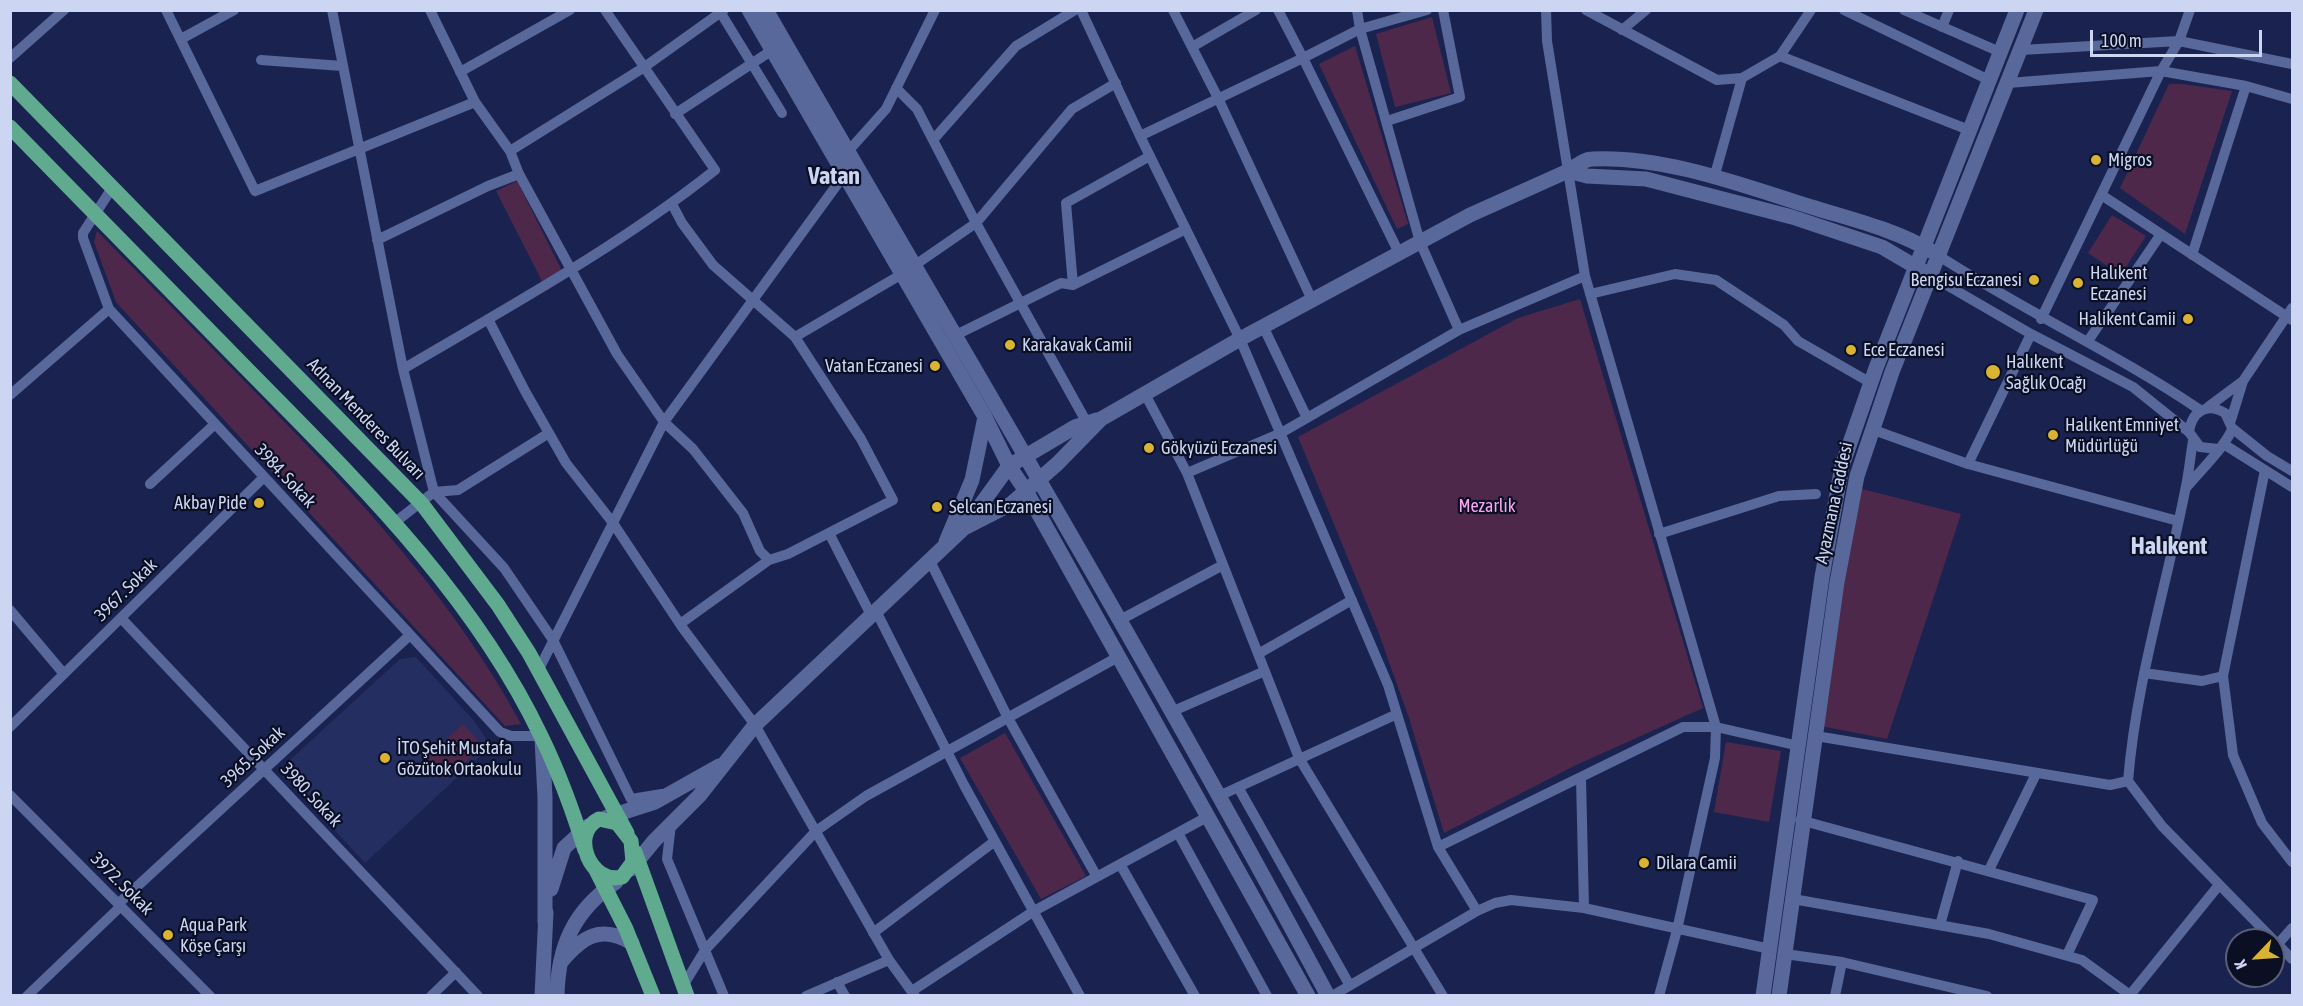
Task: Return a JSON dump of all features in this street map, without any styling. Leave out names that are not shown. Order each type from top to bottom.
[{"type":"main road","name":"Adnan Menderes Bulvarı","points":[[10,83],[420,503],[498,605],[538,669],[617,815],[630,857],[685,991]]},
{"type":"main road","points":[[10,128],[339,462],[394,524],[463,609],[499,663],[590,825]]},
{"type":"main road","points":[[590,825],[611,820],[630,857],[605,877],[594,868]]},
{"type":"main road","points":[[590,825],[584,837],[585,850],[632,943],[653,996]]},
{"type":"street","points":[[10,58],[64,10]]},
{"type":"street","points":[[166,10],[255,191],[359,151],[475,102]]},
{"type":"street","points":[[181,39],[234,10]]},
{"type":"street","points":[[332,10],[403,369],[434,492],[504,568],[553,640],[631,799],[674,792]]},
{"type":"street","points":[[430,10],[475,102],[510,151],[519,174],[617,354],[664,422],[693,449],[736,504],[760,551],[769,560]]},
{"type":"street","points":[[460,72],[570,10]]},
{"type":"street","points":[[403,369],[571,272],[672,204],[715,170],[605,10]]},
{"type":"street","points":[[749,10],[778,46],[909,270],[1009,466],[1026,491],[1308,996]]},
{"type":"street","points":[[538,669],[664,422],[886,109],[934,10]]},
{"type":"street","points":[[933,140],[1016,46],[1075,10]]},
{"type":"street","points":[[1082,10],[1140,136],[1240,339],[1388,685],[1438,847],[1477,911]]},
{"type":"street","points":[[1173,10],[1218,98],[1312,300]]},
{"type":"street","points":[[1192,47],[1256,10]]},
{"type":"street","points":[[1278,10],[1399,253]]},
{"type":"street","points":[[1357,10],[1360,29],[1420,242],[1459,330]]},
{"type":"street","points":[[1140,136],[1360,29],[1427,10]]},
{"type":"street","points":[[1387,121],[1460,97],[1443,10]]},
{"type":"street","points":[[1546,10],[1547,41],[1585,276],[1716,727],[1716,758],[1677,930],[1659,996]]},
{"type":"street","points":[[1586,10],[1717,80],[1743,78],[1780,56],[1812,10]]},
{"type":"street","points":[[1622,30],[1646,10]]},
{"type":"street","points":[[1844,10],[1989,80]]},
{"type":"street","points":[[1904,10],[2000,52]]},
{"type":"street","points":[[1942,27],[1949,10]]},
{"type":"street","name":"Ayazmana Caddesi","points":[[1763,996],[1833,506],[1849,442],[2017,10]]},
{"type":"street","name":"Ayazmana Caddesi","points":[[1779,996],[1850,508],[1871,429],[2036,10]]},
{"type":"street","points":[[2041,318],[2103,196],[2161,71],[2179,41],[2190,10]]},
{"type":"street","points":[[510,151],[643,68],[721,11],[782,114]]},
{"type":"street","points":[[770,12],[778,46]]},
{"type":"street","points":[[2021,50],[2179,41],[2292,64]]},
{"type":"street","points":[[675,114],[778,46]]},
{"type":"street","points":[[1780,56],[1969,130]]},
{"type":"street","points":[[261,60],[342,66]]},
{"type":"street","points":[[2008,83],[2161,71],[2246,86],[2292,99]]},
{"type":"street","points":[[1714,178],[1743,78]]},
{"type":"street","points":[[795,338],[909,270],[976,224],[1072,109],[1116,83]]},
{"type":"street","points":[[2192,255],[2246,86]]},
{"type":"street","points":[[896,88],[916,109],[976,224],[1021,303],[1094,421]]},
{"type":"street","points":[[1073,285],[1066,203],[1150,156]]},
{"type":"street","points":[[557,996],[559,964],[568,933],[577,918],[606,888],[630,857],[699,796],[755,725],[964,528],[1009,466],[1024,455],[1075,427],[1094,421],[1145,394],[1263,326],[1470,215],[1590,159],[1645,162],[1714,178],[1884,230],[1923,247],[2041,318],[2088,341],[2204,409],[2225,412],[2232,424],[2267,456],[2292,471]]},
{"type":"street","points":[[1568,171],[1587,176],[1646,179],[1792,217],[1882,247],[2031,334],[2133,387],[2191,436],[2200,447],[2221,447],[2292,487]]},
{"type":"street","points":[[377,240],[488,186],[519,174]]},
{"type":"street","name":"3984. Sokak","points":[[112,188],[83,233],[109,309],[503,735],[541,736]]},
{"type":"street","points":[[2103,196],[2192,255],[2291,315],[2243,381],[2193,416],[2186,488],[2132,731],[2128,781],[2162,826],[2262,928]]},
{"type":"street","points":[[672,204],[682,224],[713,265],[750,301],[795,338],[861,439],[893,500],[788,554],[769,560],[680,624]]},
{"type":"street","points":[[956,336],[1061,283],[1073,285],[1186,229]]},
{"type":"street","points":[[2088,341],[2161,234]]},
{"type":"street","points":[[909,270],[956,336],[1039,479],[1330,996],[1477,911],[1495,903],[1511,900],[1584,908],[1770,949]]},
{"type":"street","points":[[1590,294],[1675,274],[1716,280],[1784,325],[1798,341],[1871,383]]},
{"type":"street","points":[[1187,472],[1281,433],[1459,330],[1585,276]]},
{"type":"street","points":[[10,395],[109,309]]},
{"type":"street","points":[[488,319],[566,462],[613,523],[680,624],[755,725],[873,933],[913,993],[1034,911],[1207,817]]},
{"type":"street","points":[[1263,326],[1307,418]]},
{"type":"street","points":[[1968,464],[2031,334]]},
{"type":"street","points":[[2186,488],[2221,447],[2232,424],[2243,381]]},
{"type":"street","points":[[1145,394],[1187,472],[1299,758],[1415,945],[1443,996]]},
{"type":"street","points":[[945,547],[972,480],[985,417]]},
{"type":"street","points":[[964,528],[1011,504],[1039,479],[1094,421]]},
{"type":"street","points":[[150,484],[215,424]]},
{"type":"street","points":[[1871,429],[1968,464],[2178,521]]},
{"type":"street","points":[[394,524],[434,492],[458,490],[549,433]]},
{"type":"street","points":[[2265,470],[2223,676],[2233,755],[2262,823],[2292,862]]},
{"type":"street","name":"3967. Sokak","points":[[10,727],[264,477]]},
{"type":"street","points":[[1659,534],[1779,495],[1816,494]]},
{"type":"street","points":[[829,533],[1034,911],[1076,994]]},
{"type":"street","points":[[930,561],[1008,718],[1097,877]]},
{"type":"street","points":[[1120,620],[1223,565]]},
{"type":"street","points":[[1258,654],[1352,600]]},
{"type":"street","points":[[10,610],[64,674]]},
{"type":"street","name":"3980. Sokak","points":[[121,618],[478,996]]},
{"type":"street","name":"3965. Sokak","points":[[27,996],[264,769],[410,635]]},
{"type":"street","points":[[685,991],[705,950],[816,831],[866,796],[1118,657]]},
{"type":"street","points":[[1171,712],[1265,671]]},
{"type":"street","points":[[2144,674],[2202,681],[2223,676]]},
{"type":"street","points":[[1803,712],[1819,715]]},
{"type":"street","points":[[1219,796],[1397,714]]},
{"type":"street","points":[[1438,847],[1683,727],[1716,727],[1799,746]]},
{"type":"street","points":[[541,736],[545,797],[545,922],[542,996]]},
{"type":"street","points":[[1816,736],[2110,785],[2128,781]]},
{"type":"street","points":[[545,922],[560,856],[564,848],[590,825],[655,802],[724,764]]},
{"type":"street","points":[[1989,870],[2036,774]]},
{"type":"street","points":[[1581,778],[1584,908]]},
{"type":"street","points":[[1238,787],[1349,984]]},
{"type":"street","name":"3972. Sokak","points":[[10,795],[210,996]]},
{"type":"street","points":[[1788,819],[1804,820],[2093,900],[2067,955]]},
{"type":"street","points":[[671,823],[667,859],[724,996]]},
{"type":"street","points":[[1178,833],[1268,996]]},
{"type":"street","points":[[873,933],[995,841]]},
{"type":"street","points":[[1940,925],[1958,861]]},
{"type":"street","points":[[1120,864],[1195,996]]},
{"type":"street","points":[[1793,899],[1989,934],[2067,955],[2082,960],[2130,996],[2219,885]]},
{"type":"street","points":[[559,964],[578,945],[601,933],[613,934],[632,943]]},
{"type":"street","points":[[1785,954],[1842,962],[1987,996]]},
{"type":"street","points":[[806,996],[889,960]]},
{"type":"street","points":[[1836,996],[1842,962]]},
{"type":"street","points":[[431,996],[456,972]]},
{"type":"street","points":[[837,982],[845,996]]},
{"type":"shaded area","name":"İTO Şehit Mustafa Gözütok Ortaokulu","points":[[416,657],[475,722],[491,746],[365,863],[279,770],[400,659]]},
{"type":"green space","points":[[1432,17],[1451,93],[1395,107],[1376,34]]},
{"type":"green space","points":[[1355,46],[1408,224],[1397,229],[1319,64]]},
{"type":"green space","points":[[2169,84],[2232,91],[2185,234],[2120,188]]},
{"type":"green space","points":[[517,181],[563,273],[543,283],[496,191]]},
{"type":"green space","points":[[2112,215],[2146,236],[2121,275],[2088,253]]},
{"type":"green space","points":[[97,231],[299,437],[403,552],[466,635],[521,724],[505,726],[116,302],[94,242]]},
{"type":"green space","name":"Mezarlık","points":[[1580,299],[1703,708],[1574,766],[1444,833],[1409,718],[1378,631],[1298,437],[1518,318]]},
{"type":"green space","points":[[1862,489],[1961,514],[1887,739],[1821,726],[1840,590]]},
{"type":"green space","points":[[463,724],[483,746],[446,780],[426,758]]},
{"type":"green space","points":[[1005,733],[1086,876],[1041,899],[960,758]]},
{"type":"green space","points":[[1726,742],[1781,751],[1769,822],[1714,812]]},
{"type":"place","name":"Migros","points":[[2096,160]]},
{"type":"place","name":"Bengisu Eczanesi","points":[[2034,280]]},
{"type":"place","name":"Halıkent Eczanesi","points":[[2078,283]]},
{"type":"place","name":"Halikent Camii","points":[[2188,319]]},
{"type":"place","name":"Karakavak Camii","points":[[1010,345]]},
{"type":"place","name":"Ece Eczanesi","points":[[1851,350]]},
{"type":"place","name":"Vatan Eczanesi","points":[[935,366]]},
{"type":"place","name":"Halıkent Sağlık Ocağı","points":[[1993,372]]},
{"type":"place","name":"Halıkent Emniyet Müdürlüğü","points":[[2053,435]]},
{"type":"place","name":"Gökyüzü Eczanesi","points":[[1149,448]]},
{"type":"place","name":"Akbay Pide","points":[[259,503]]},
{"type":"place","name":"Selcan Eczanesi","points":[[937,507]]},
{"type":"place","name":"İTO Şehit Mustafa Gözütok Ortaokulu","points":[[385,758]]},
{"type":"place","name":"Dilara Camii","points":[[1644,863]]},
{"type":"place","name":"Aqua Park Köşe Çarşı","points":[[168,935]]},
{"type":"district","name":"Vatan","points":[[834,176]]},
{"type":"district","name":"Halıkent","points":[[2169,546]]}]
